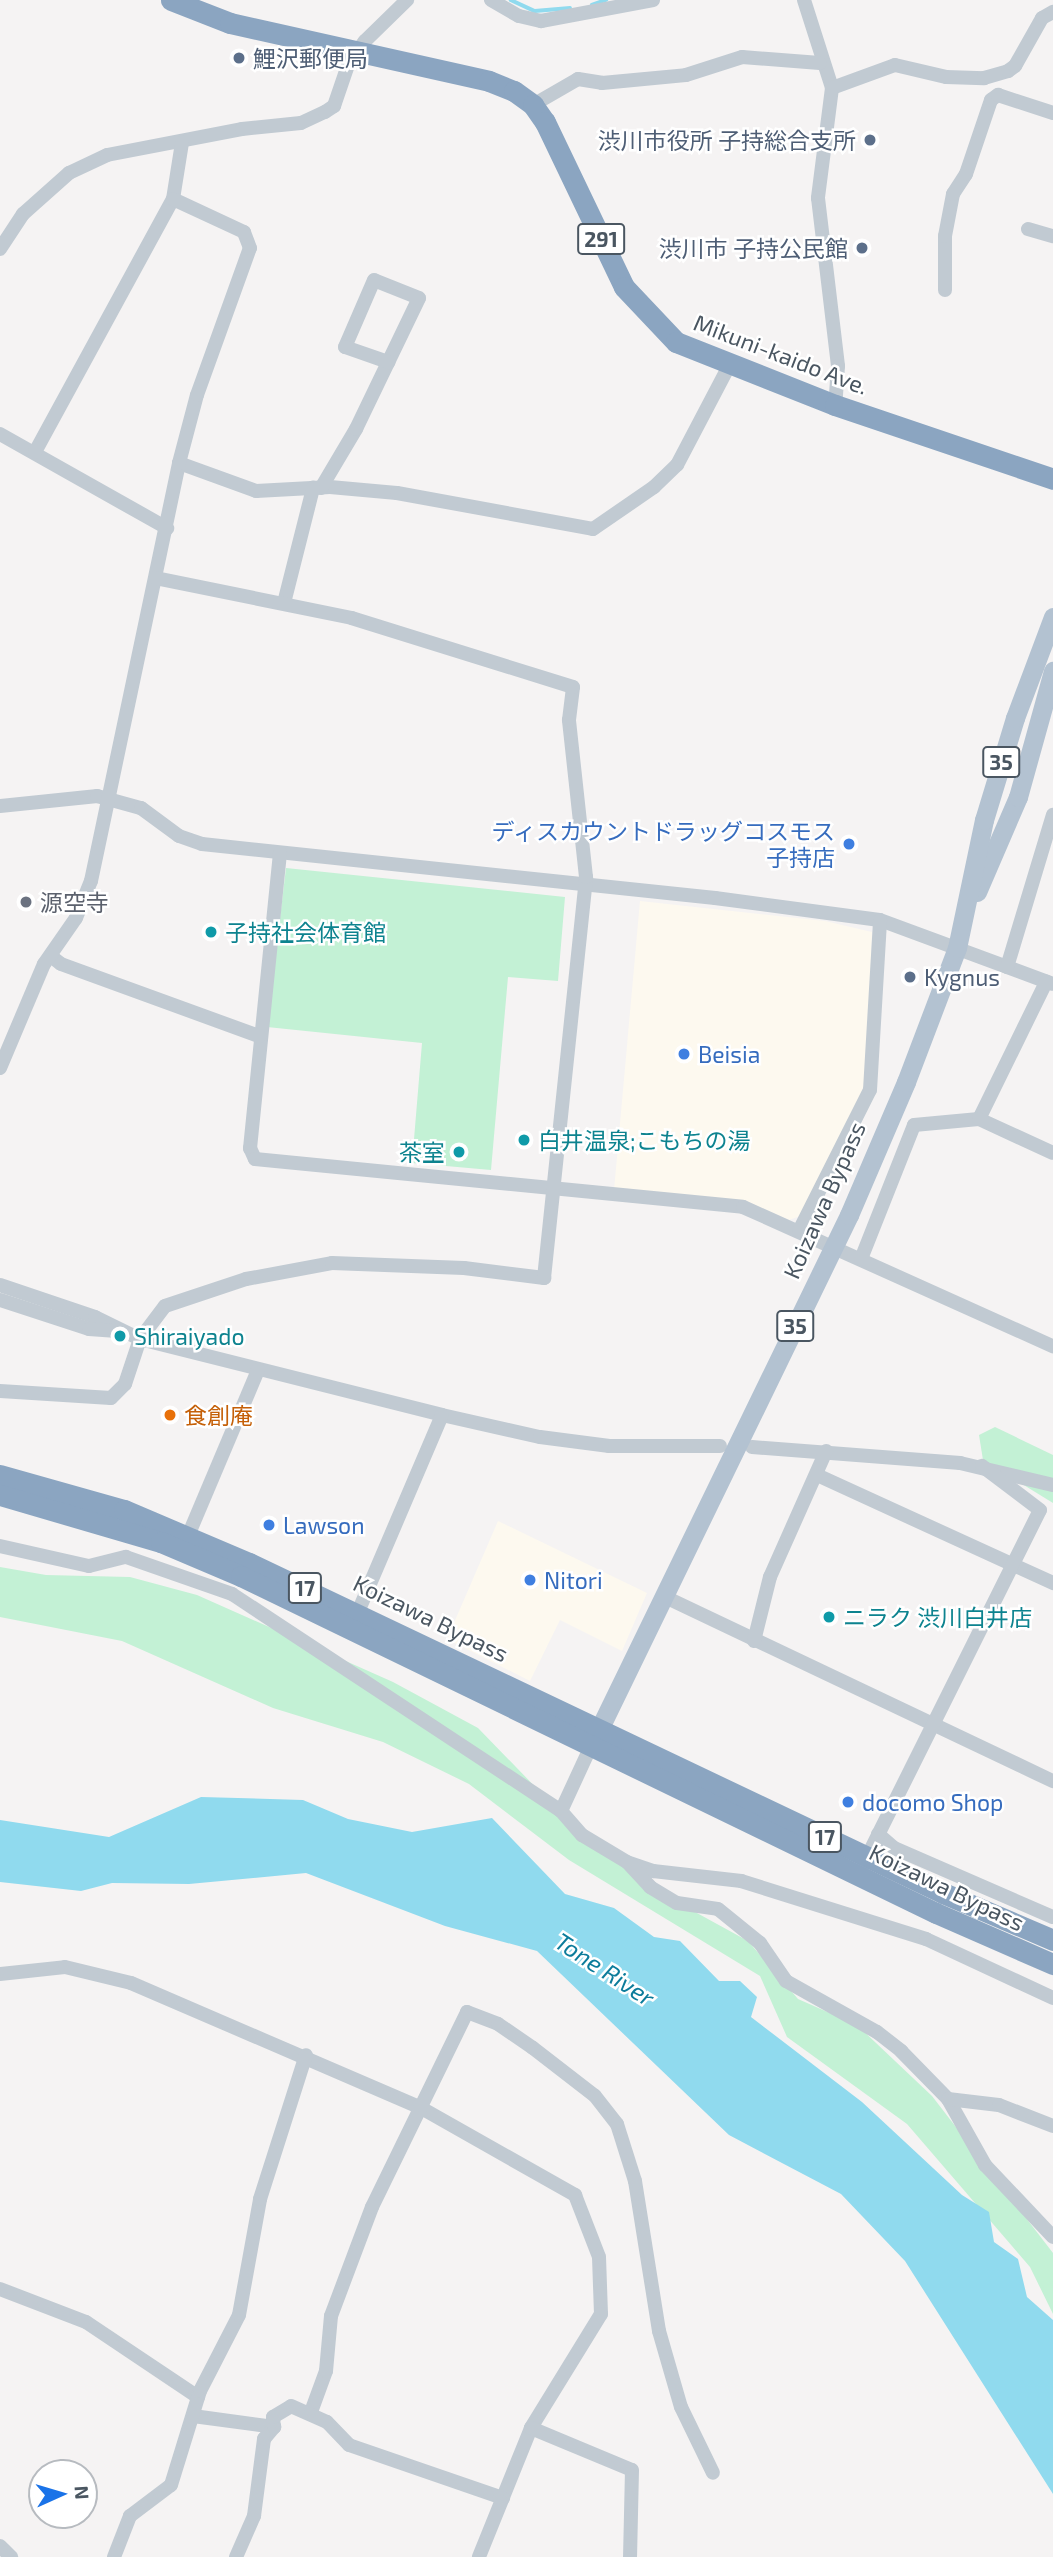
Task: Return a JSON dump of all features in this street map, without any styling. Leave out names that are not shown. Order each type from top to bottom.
[{"type":"highway","points":[[171,0],[230,23],[489,81],[533,105]]},
{"type":"highway","name":"Mikuni-kaido Ave.","points":[[533,105],[625,287],[676,342],[729,366],[835,405],[1053,479]]},
{"type":"highway","name":"Koizawa Bypass","points":[[0,1475],[89,1498],[863,1865],[1053,1964]]},
{"type":"highway","name":"Koizawa Bypass","points":[[0,1495],[185,1544],[358,1612],[596,1737]]},
{"type":"highway","name":"Koizawa Bypass","points":[[863,1865],[1053,1940]]},
{"type":"main road","name":"Koizawa Bypass","points":[[596,1737],[849,1215],[957,948],[967,912],[984,820],[1014,718],[1053,617]]},
{"type":"main road","name":"Koizawa Bypass","points":[[967,912],[1018,797],[1053,671]]},
{"type":"street","points":[[0,249],[23,214],[69,173],[107,155],[182,143],[242,129],[300,122],[325,112],[334,106],[348,65],[407,0]]},
{"type":"street","points":[[492,0],[519,16],[541,21],[653,0]]},
{"type":"street","points":[[803,0],[820,63],[832,88],[818,198],[838,366],[835,405]]},
{"type":"street","points":[[832,88],[895,65],[946,77],[984,78],[1008,71],[1015,66],[1042,18],[1053,12]]},
{"type":"street","points":[[533,105],[578,79],[602,83],[686,75],[742,57],[820,63]]},
{"type":"street","points":[[945,290],[945,236],[953,194],[966,174],[991,100],[998,95],[1053,113]]},
{"type":"street","points":[[35,452],[173,199],[182,143]]},
{"type":"street","points":[[0,1068],[44,964],[52,957],[91,881],[179,463],[197,395],[250,248],[244,232],[173,199]]},
{"type":"street","points":[[1028,229],[1053,236]]},
{"type":"street","points":[[284,603],[317,488],[388,362],[419,298],[374,280],[345,347],[388,362]]},
{"type":"street","points":[[179,463],[256,491],[317,488],[397,493],[593,529],[654,487],[677,465],[729,366]]},
{"type":"street","points":[[0,434],[167,528]]},
{"type":"street","points":[[0,1391],[111,1398],[125,1384],[140,1339],[165,1306],[246,1279],[332,1263],[464,1268],[544,1278],[582,886],[586,877],[569,720],[573,687],[352,618],[156,578]]},
{"type":"street","points":[[0,806],[97,796],[141,808],[179,836],[202,844],[880,920],[1049,983],[979,1119]]},
{"type":"street","points":[[1007,967],[1053,815]]},
{"type":"street","points":[[280,853],[250,1147],[255,1159],[743,1208],[1053,1346]]},
{"type":"street","points":[[801,1232],[854,1131],[870,1090],[880,920]]},
{"type":"street","points":[[52,957],[61,964],[260,1036]]},
{"type":"street","points":[[858,1257],[914,1125],[979,1119],[1053,1153]]},
{"type":"street","points":[[0,1285],[95,1317],[140,1339],[540,1437],[609,1446],[720,1446]]},
{"type":"street","points":[[0,1300],[89,1329],[125,1332]]},
{"type":"street","points":[[185,1544],[258,1370]]},
{"type":"street","points":[[358,1612],[442,1415]]},
{"type":"street","points":[[752,1447],[827,1451],[982,1466],[1053,1485]]},
{"type":"street","points":[[754,1641],[770,1577],[827,1451]]},
{"type":"street","points":[[863,1865],[931,1723],[1040,1510],[982,1466]]},
{"type":"street","points":[[817,1475],[1053,1583]]},
{"type":"street","points":[[0,1546],[89,1566],[126,1557],[232,1594],[561,1811],[582,1835],[627,1862],[653,1871],[741,1881],[926,1939],[1053,1998]]},
{"type":"street","points":[[663,1596],[1053,1781]]},
{"type":"street","points":[[561,1811],[596,1737]]},
{"type":"street","points":[[878,1834],[894,1848],[1053,1917]]},
{"type":"street","points":[[627,1862],[650,1887],[677,1903],[718,1909],[748,1930],[786,1981],[877,2032],[948,2099],[985,2165],[1053,2237]]},
{"type":"street","points":[[0,1974],[44,1966],[97,1972],[306,2055],[423,2109],[557,2181],[575,2195],[599,2257],[601,2314],[531,2428],[479,2557]]},
{"type":"street","points":[[311,2412],[326,2371],[331,2316],[372,2207],[423,2109],[450,2040],[467,2012],[498,2024],[533,2048],[607,2108],[625,2143],[635,2181],[659,2331],[681,2407],[713,2473]]},
{"type":"street","points":[[114,2557],[130,2516],[171,2485],[198,2397],[239,2315],[260,2199],[306,2055]]},
{"type":"street","points":[[948,2099],[999,2105],[1053,2126]]},
{"type":"street","points":[[0,2289],[86,2322],[198,2397]]},
{"type":"street","points":[[236,2557],[254,2516],[264,2439],[274,2427],[273,2417],[291,2406],[311,2412],[349,2445],[503,2498]]},
{"type":"street","points":[[193,2416],[274,2427]]},
{"type":"street","points":[[531,2428],[632,2470],[630,2557]]},
{"type":"street","points":[[0,2546],[11,2557]]},
{"type":"shaded area","points":[[640,901],[825,921],[872,932],[866,1087],[803,1215],[789,1220],[750,1203],[614,1190]]},
{"type":"shaded area","points":[[498,1521],[647,1593],[622,1651],[560,1620],[530,1681],[447,1639]]},
{"type":"green space","points":[[286,868],[565,897],[558,981],[508,977],[491,1170],[412,1163],[422,1043],[267,1027]]},
{"type":"green space","points":[[995,1427],[1053,1455],[1053,1503],[983,1460],[979,1435]]},
{"type":"green space","points":[[0,1567],[46,1575],[130,1577],[197,1595],[393,1682],[478,1728],[582,1835],[655,1890],[748,1941],[798,1999],[857,2025],[932,2096],[1053,2253],[1053,2314],[1030,2267],[907,2124],[787,2037],[760,1976],[569,1860],[469,1784],[383,1742],[273,1708],[122,1641],[0,1617]]},
{"type":"water","name":"Tone River","points":[[201,1797],[303,1800],[348,1819],[412,1832],[492,1818],[565,1894],[614,1908],[654,1937],[680,1941],[719,1981],[740,1981],[757,1997],[751,2017],[862,2102],[962,2195],[989,2212],[994,2242],[1018,2259],[1027,2297],[1053,2320],[1053,2494],[905,2261],[841,2194],[729,2135],[537,1951],[445,1926],[306,1873],[189,1884],[112,1883],[81,1891],[0,1882],[0,1820],[109,1837]]},
{"type":"waterway","points":[[511,0],[535,11],[570,8]]},
{"type":"waterway","points":[[592,5],[606,0]]},
{"type":"place","name":"鯉沢郵便局","points":[[239,58]]},
{"type":"place","name":"渋川市役所 子持総合支所","points":[[870,140]]},
{"type":"place","name":"渋川市 子持公民館","points":[[862,248]]},
{"type":"place","name":"ディスカウントドラッグコスモス 子持店","points":[[849,844]]},
{"type":"place","name":"源空寺","points":[[26,902]]},
{"type":"place","name":"子持社会体育館","points":[[211,932]]},
{"type":"place","name":"Kygnus","points":[[910,977]]},
{"type":"place","name":"Beisia","points":[[684,1054]]},
{"type":"place","name":"白井温泉;こもちの湯","points":[[524,1140]]},
{"type":"place","name":"茶室","points":[[459,1152]]},
{"type":"place","name":"Shiraiyado","points":[[120,1336]]},
{"type":"place","name":"食創庵","points":[[170,1415]]},
{"type":"place","name":"Lawson","points":[[269,1525]]},
{"type":"place","name":"Nitori","points":[[530,1580]]},
{"type":"place","name":"ニラク 渋川白井店","points":[[829,1617]]},
{"type":"place","name":"docomo Shop","points":[[848,1802]]}]
